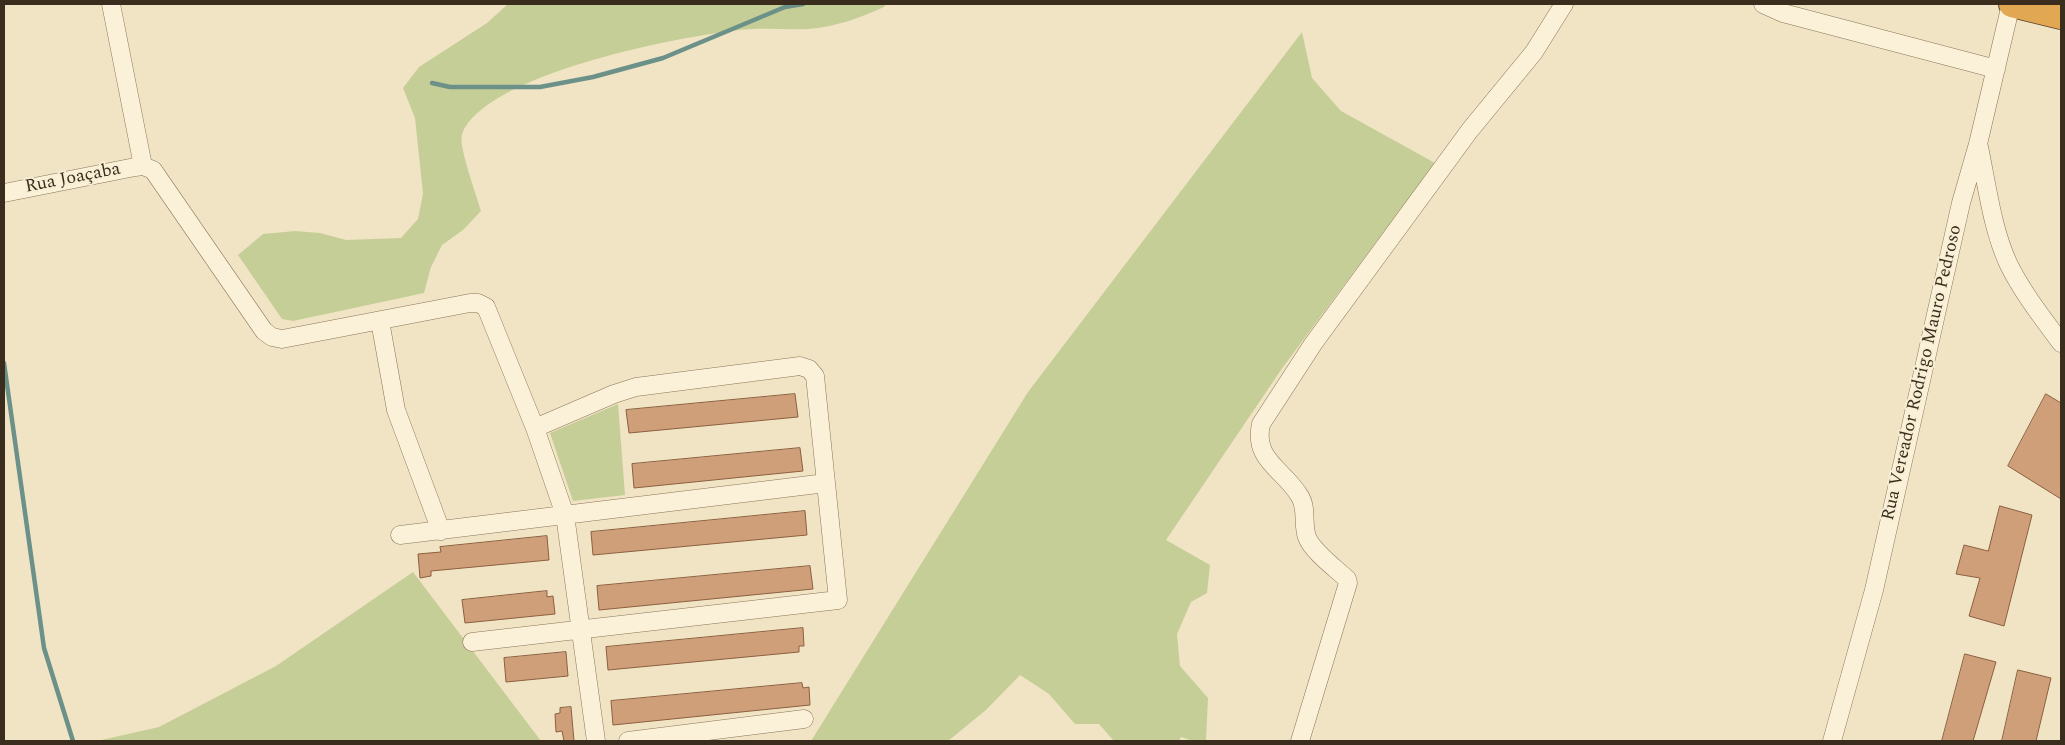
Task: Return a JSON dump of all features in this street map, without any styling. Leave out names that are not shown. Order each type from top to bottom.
[{"type":"highway","points":[[2012,4],[2061,16]]},
{"type":"street","points":[[111,4],[143,166],[153,170],[264,332],[272,337],[282,339],[470,303],[478,303],[486,307],[535,428],[565,515],[596,741]]},
{"type":"street","points":[[1300,741],[1348,583],[1347,579],[1312,546],[1307,538],[1305,512],[1299,494],[1260,448],[1259,434],[1261,424],[1313,344],[1464,138],[1534,52],[1564,4]]},
{"type":"street","points":[[1763,4],[1783,13],[1996,69]]},
{"type":"street","name":"Rua Vereador Rodrigo Mauro Pedroso","points":[[1832,741],[1874,590],[1959,213],[2012,4]]},
{"type":"street","points":[[1978,144],[1995,223],[2008,262],[2028,298],[2061,344]]},
{"type":"street","name":"Rua Joaçaba","points":[[4,192],[143,166]]},
{"type":"street","points":[[380,321],[396,410],[441,530]]},
{"type":"street","points":[[472,642],[838,600],[814,376],[810,369],[800,366],[636,387],[614,394],[535,428]]},
{"type":"street","points":[[400,535],[826,483]]},
{"type":"street","points":[[628,741],[804,719]]},
{"type":"green space","points":[[508,4],[886,4],[884,7],[866,15],[828,26],[808,29],[741,30],[704,35],[626,51],[542,77],[505,94],[477,113],[462,134],[465,160],[481,211],[463,230],[442,245],[431,267],[424,293],[293,321],[282,319],[238,255],[263,234],[295,231],[320,233],[346,240],[401,238],[418,219],[423,194],[415,118],[403,88],[419,67],[487,23]]},
{"type":"green space","points":[[1302,32],[1312,78],[1341,111],[1435,163],[1283,367],[1166,540],[1210,565],[1207,593],[1191,602],[1177,634],[1180,666],[1208,698],[1206,741],[1193,741],[1181,737],[1179,741],[1114,741],[1099,724],[1075,724],[1049,694],[1020,675],[986,710],[948,741],[811,741],[1028,392]]},
{"type":"green space","points":[[618,404],[625,495],[573,501],[550,433]]},
{"type":"green space","points":[[413,572],[541,741],[97,741],[159,727],[276,666]]},
{"type":"building","points":[[795,394],[798,417],[629,433],[626,410]]},
{"type":"building","points":[[2046,394],[2061,403],[2061,499],[2008,466]]},
{"type":"building","points":[[800,448],[803,471],[634,488],[632,464]]},
{"type":"building","points":[[2000,506],[2032,515],[2004,626],[1969,616],[1980,578],[1956,574],[1964,545],[1988,551]]},
{"type":"building","points":[[805,511],[807,535],[593,555],[591,532]]},
{"type":"building","points":[[547,536],[549,560],[431,571],[431,576],[420,578],[418,554],[441,552],[440,547]]},
{"type":"building","points":[[810,566],[813,589],[599,610],[597,586]]},
{"type":"building","points":[[547,591],[547,597],[553,596],[555,614],[465,623],[462,600]]},
{"type":"building","points":[[803,628],[804,646],[799,646],[799,652],[608,670],[606,647]]},
{"type":"building","points":[[566,652],[568,676],[506,682],[504,658]]},
{"type":"building","points":[[1965,654],[1996,662],[1973,741],[1942,741]]},
{"type":"building","points":[[2018,670],[2051,678],[2036,741],[2002,741]]},
{"type":"building","points":[[802,683],[803,688],[809,687],[810,705],[613,725],[611,701]]},
{"type":"building","points":[[571,707],[574,741],[564,741],[562,731],[556,732],[555,714],[560,713],[560,708]]},
{"type":"waterway","points":[[432,83],[450,87],[540,87],[593,77],[663,58],[785,7],[803,4]]},
{"type":"waterway","points":[[4,363],[44,648],[73,741]]}]
